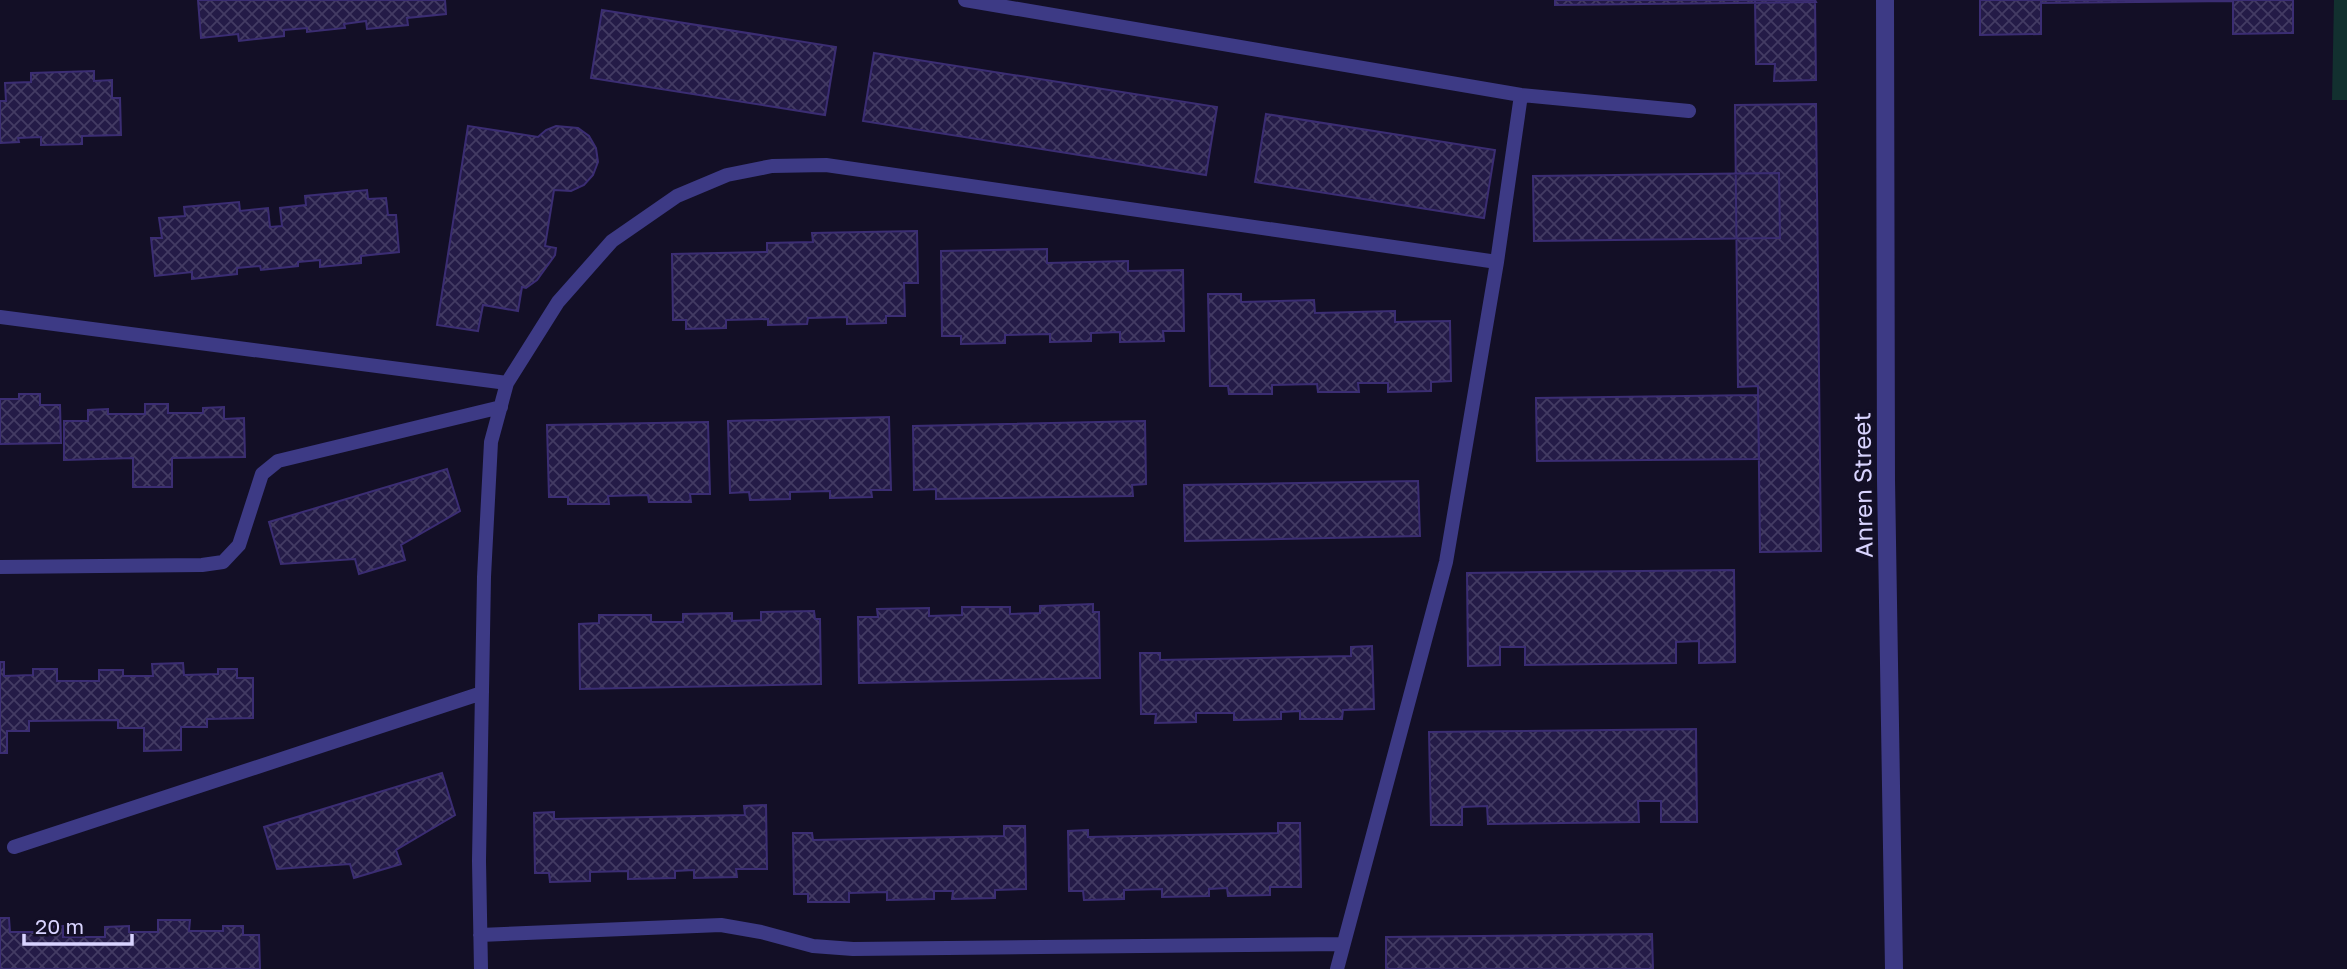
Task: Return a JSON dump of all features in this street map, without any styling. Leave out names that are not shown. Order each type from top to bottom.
[{"type":"street","name":"Anren Street","points":[[1885,0],[1885,467],[1894,969]]},
{"type":"lane","points":[[965,0],[1521,94],[1689,111]]},
{"type":"lane","points":[[1336,969],[1446,562],[1497,262],[1521,94]]},
{"type":"lane","points":[[481,969],[479,861],[484,578],[492,442],[507,383],[558,302],[612,241],[677,196],[727,175],[772,166],[826,164],[1497,262]]},
{"type":"lane","points":[[0,317],[507,383]]},
{"type":"lane","points":[[0,567],[202,565],[223,562],[239,545],[262,474],[278,461],[501,407]]},
{"type":"lane","points":[[14,847],[482,693]]},
{"type":"lane","points":[[480,935],[721,925],[813,946],[853,950],[1343,944]]},
{"type":"green space","points":[[2334,0],[2347,0],[2347,100],[2332,100]]},
{"type":"building","points":[[198,0],[445,0],[446,14],[407,18],[408,25],[367,29],[366,21],[344,24],[345,28],[307,32],[307,28],[284,30],[284,36],[239,41],[238,34],[201,38]]},
{"type":"building","points":[[1555,0],[1815,0],[1816,2],[1555,5]]},
{"type":"building","points":[[1755,0],[1815,0],[1816,80],[1774,81],[1775,64],[1756,64]]},
{"type":"building","points":[[1980,0],[2041,0],[2041,34],[1980,35]]},
{"type":"building","points":[[2041,0],[2293,0],[2293,33],[2233,34],[2233,1],[2041,3]]},
{"type":"building","points":[[602,10],[836,47],[825,115],[591,78]]},
{"type":"building","points":[[874,53],[1217,107],[1206,175],[863,121]]},
{"type":"building","points":[[94,71],[94,81],[112,80],[112,98],[120,98],[121,135],[82,136],[82,144],[41,145],[41,137],[18,138],[19,142],[0,143],[0,101],[6,101],[5,83],[31,82],[31,73]]},
{"type":"building","points":[[1816,104],[1821,551],[1760,552],[1758,386],[1738,387],[1735,105]]},
{"type":"building","points":[[1266,114],[1495,150],[1484,218],[1255,182]]},
{"type":"building","points":[[468,126],[538,137],[556,126],[578,128],[589,136],[596,148],[598,162],[593,175],[584,185],[571,191],[554,190],[545,246],[556,248],[555,255],[537,280],[526,288],[522,287],[518,311],[483,305],[478,331],[437,325]]},
{"type":"building","points":[[1779,173],[1780,238],[1534,241],[1533,176]]},
{"type":"building","points":[[367,190],[368,199],[386,198],[388,215],[396,215],[399,252],[361,256],[361,263],[320,267],[320,260],[298,262],[298,266],[261,270],[260,266],[237,268],[237,274],[192,279],[192,272],[155,276],[151,238],[162,238],[159,218],[185,216],[184,207],[239,202],[240,211],[268,208],[270,227],[282,226],[280,208],[306,205],[305,196]]},
{"type":"building","points":[[917,231],[918,283],[904,283],[905,316],[886,316],[886,323],[847,324],[847,317],[808,318],[807,324],[768,325],[768,319],[726,320],[726,328],[686,329],[686,320],[673,320],[672,254],[767,252],[767,243],[813,242],[812,233]]},
{"type":"building","points":[[1047,249],[1047,263],[1128,261],[1128,271],[1183,270],[1184,331],[1163,331],[1164,341],[1120,342],[1120,332],[1091,333],[1091,341],[1050,342],[1050,334],[1005,335],[1005,343],[961,344],[961,336],[942,336],[941,251]]},
{"type":"building","points":[[1208,294],[1241,294],[1241,302],[1314,300],[1315,313],[1395,311],[1395,322],[1450,321],[1451,381],[1431,382],[1431,391],[1388,392],[1388,383],[1358,383],[1359,392],[1318,392],[1317,384],[1272,385],[1272,394],[1229,394],[1228,386],[1210,386]]},
{"type":"building","points":[[19,394],[40,394],[40,405],[60,405],[61,443],[0,444],[0,399],[19,399]]},
{"type":"building","points":[[1758,395],[1759,459],[1537,461],[1536,398]]},
{"type":"building","points":[[145,404],[168,404],[168,413],[203,413],[203,408],[224,407],[224,419],[244,418],[245,457],[172,458],[172,487],[133,487],[133,458],[64,460],[64,421],[88,421],[88,410],[108,409],[108,414],[145,414]]},
{"type":"building","points":[[889,417],[891,490],[871,490],[872,497],[830,498],[830,491],[790,492],[790,499],[750,500],[749,492],[730,493],[728,421]]},
{"type":"building","points":[[1145,421],[1146,484],[1132,485],[1133,496],[936,499],[936,489],[914,490],[913,426]]},
{"type":"building","points":[[708,422],[710,494],[690,494],[691,502],[649,502],[648,495],[608,496],[609,504],[568,504],[568,497],[549,497],[547,425]]},
{"type":"building","points":[[447,469],[460,511],[401,545],[405,560],[359,574],[355,559],[281,564],[269,522]]},
{"type":"building","points":[[1418,481],[1420,536],[1185,541],[1184,485]]},
{"type":"building","points":[[1734,570],[1735,662],[1699,663],[1699,641],[1676,642],[1676,663],[1525,665],[1525,647],[1500,647],[1500,665],[1468,666],[1467,573]]},
{"type":"building","points":[[1093,604],[1093,612],[1099,612],[1100,678],[859,683],[858,617],[878,617],[877,609],[929,608],[929,616],[962,615],[962,607],[1010,607],[1010,614],[1040,613],[1040,606]]},
{"type":"building","points":[[814,611],[815,619],[820,619],[821,684],[580,689],[579,624],[599,623],[599,615],[651,615],[651,622],[683,622],[683,614],[732,613],[732,621],[761,620],[761,612]]},
{"type":"building","points":[[1372,646],[1374,709],[1343,710],[1342,719],[1300,719],[1300,711],[1281,712],[1281,719],[1234,720],[1234,713],[1196,713],[1196,722],[1155,723],[1156,714],[1141,714],[1140,653],[1160,653],[1160,660],[1351,656],[1351,647]]},
{"type":"building","points":[[0,662],[4,662],[4,676],[33,675],[33,669],[57,669],[57,681],[99,681],[99,670],[123,670],[123,676],[153,676],[152,664],[183,663],[184,675],[218,674],[218,669],[237,669],[237,678],[253,678],[253,718],[207,719],[207,727],[181,727],[181,750],[144,751],[144,728],[118,728],[118,720],[29,721],[29,731],[7,731],[7,753],[0,753]]},
{"type":"building","points":[[1696,729],[1697,822],[1661,822],[1661,801],[1638,801],[1639,822],[1488,824],[1487,806],[1462,807],[1462,825],[1431,825],[1429,732]]},
{"type":"building","points":[[442,773],[455,815],[396,850],[401,864],[354,878],[350,864],[277,869],[264,827]]},
{"type":"building","points":[[766,805],[767,869],[736,869],[737,877],[694,878],[694,870],[675,871],[675,878],[628,879],[628,871],[590,872],[590,881],[550,882],[549,873],[535,873],[534,813],[554,812],[554,819],[745,815],[744,806]]},
{"type":"building","points":[[1278,823],[1300,823],[1301,887],[1270,887],[1270,895],[1228,896],[1227,888],[1209,889],[1209,896],[1162,897],[1162,889],[1124,890],[1124,899],[1084,900],[1083,891],[1069,891],[1068,831],[1088,830],[1088,837],[1278,833]]},
{"type":"building","points":[[1004,826],[1025,826],[1026,889],[995,890],[995,898],[952,899],[953,891],[934,891],[934,899],[887,900],[887,892],[849,893],[849,902],[808,902],[808,894],[794,894],[793,833],[812,833],[813,840],[1004,836]]},
{"type":"building","points":[[0,918],[9,918],[10,932],[40,932],[39,927],[63,926],[63,937],[105,937],[105,927],[129,926],[129,932],[158,932],[158,920],[190,920],[189,931],[223,931],[223,926],[243,926],[243,935],[259,935],[260,969],[0,969]]},
{"type":"building","points":[[1652,934],[1653,969],[1386,969],[1386,937]]}]
